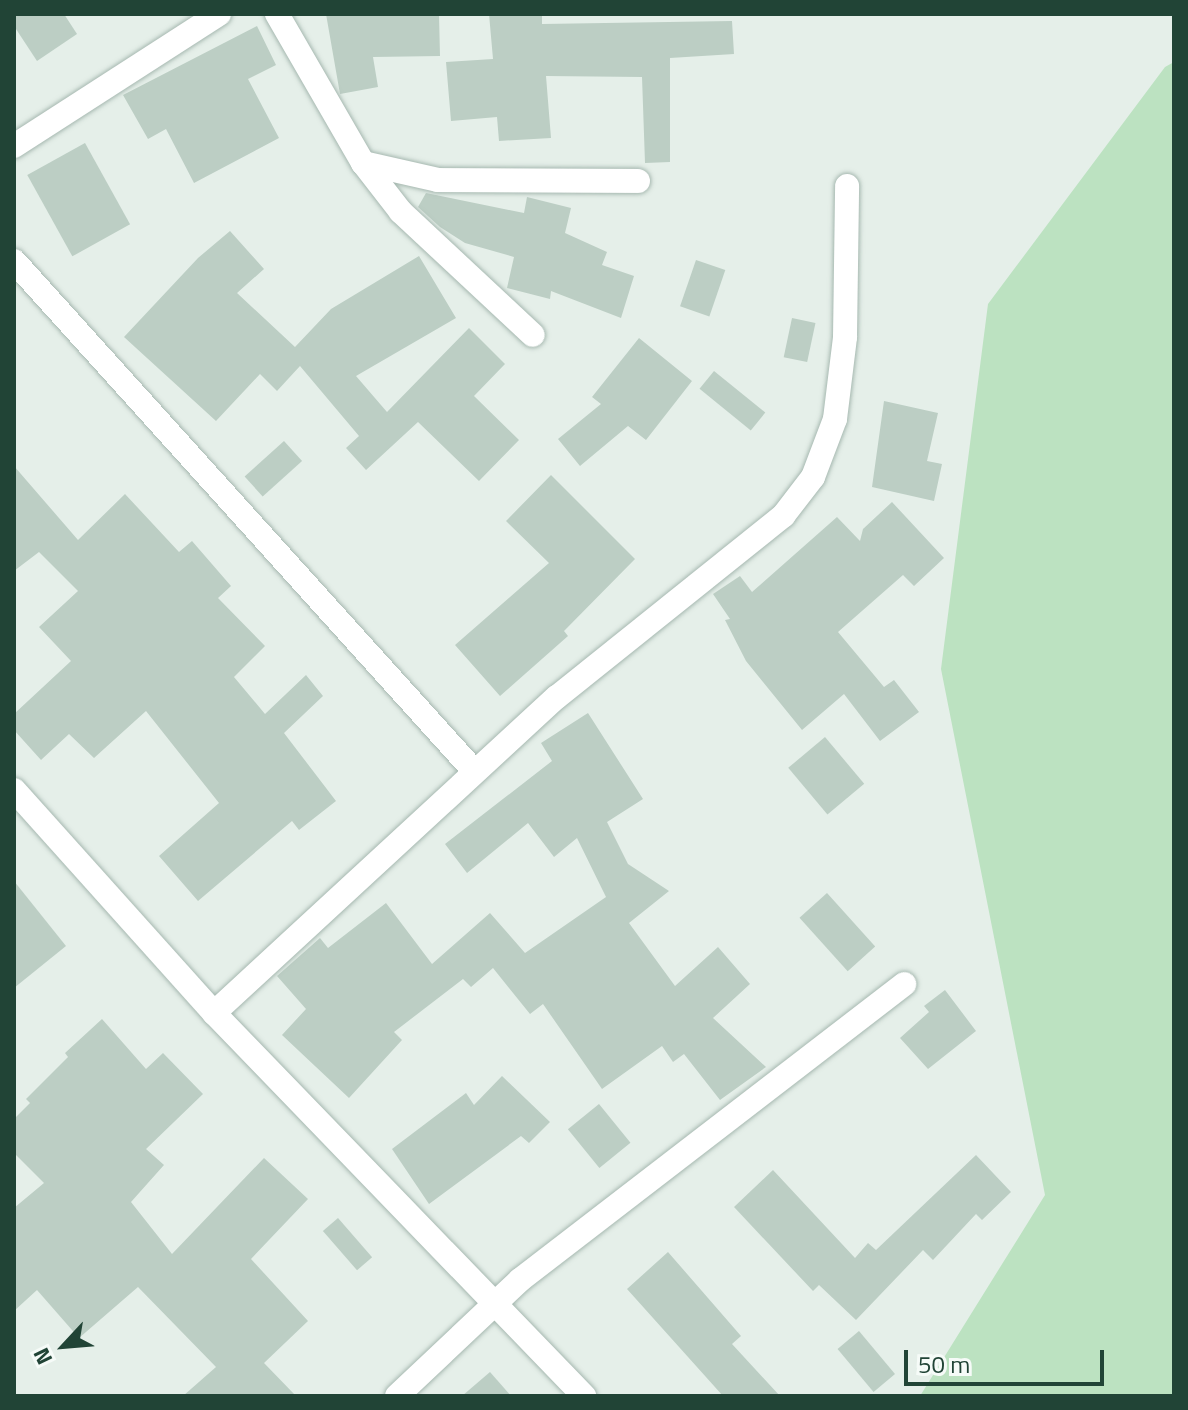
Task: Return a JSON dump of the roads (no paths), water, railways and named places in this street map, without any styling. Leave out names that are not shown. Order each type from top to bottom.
[{"type":"street","points":[[14,146],[219,14]]},
{"type":"street","points":[[277,14],[363,163],[401,212],[533,335]]},
{"type":"street","points":[[363,163],[438,180],[638,181]]},
{"type":"street","points":[[214,1013],[475,772],[671,601],[783,516],[813,477],[835,419],[840,378],[847,186]]},
{"type":"street","points":[[14,261],[475,772]]},
{"type":"street","points":[[14,790],[214,1013],[584,1396]]},
{"type":"street","points":[[397,1396],[497,1303],[577,1235],[904,984]]}]
